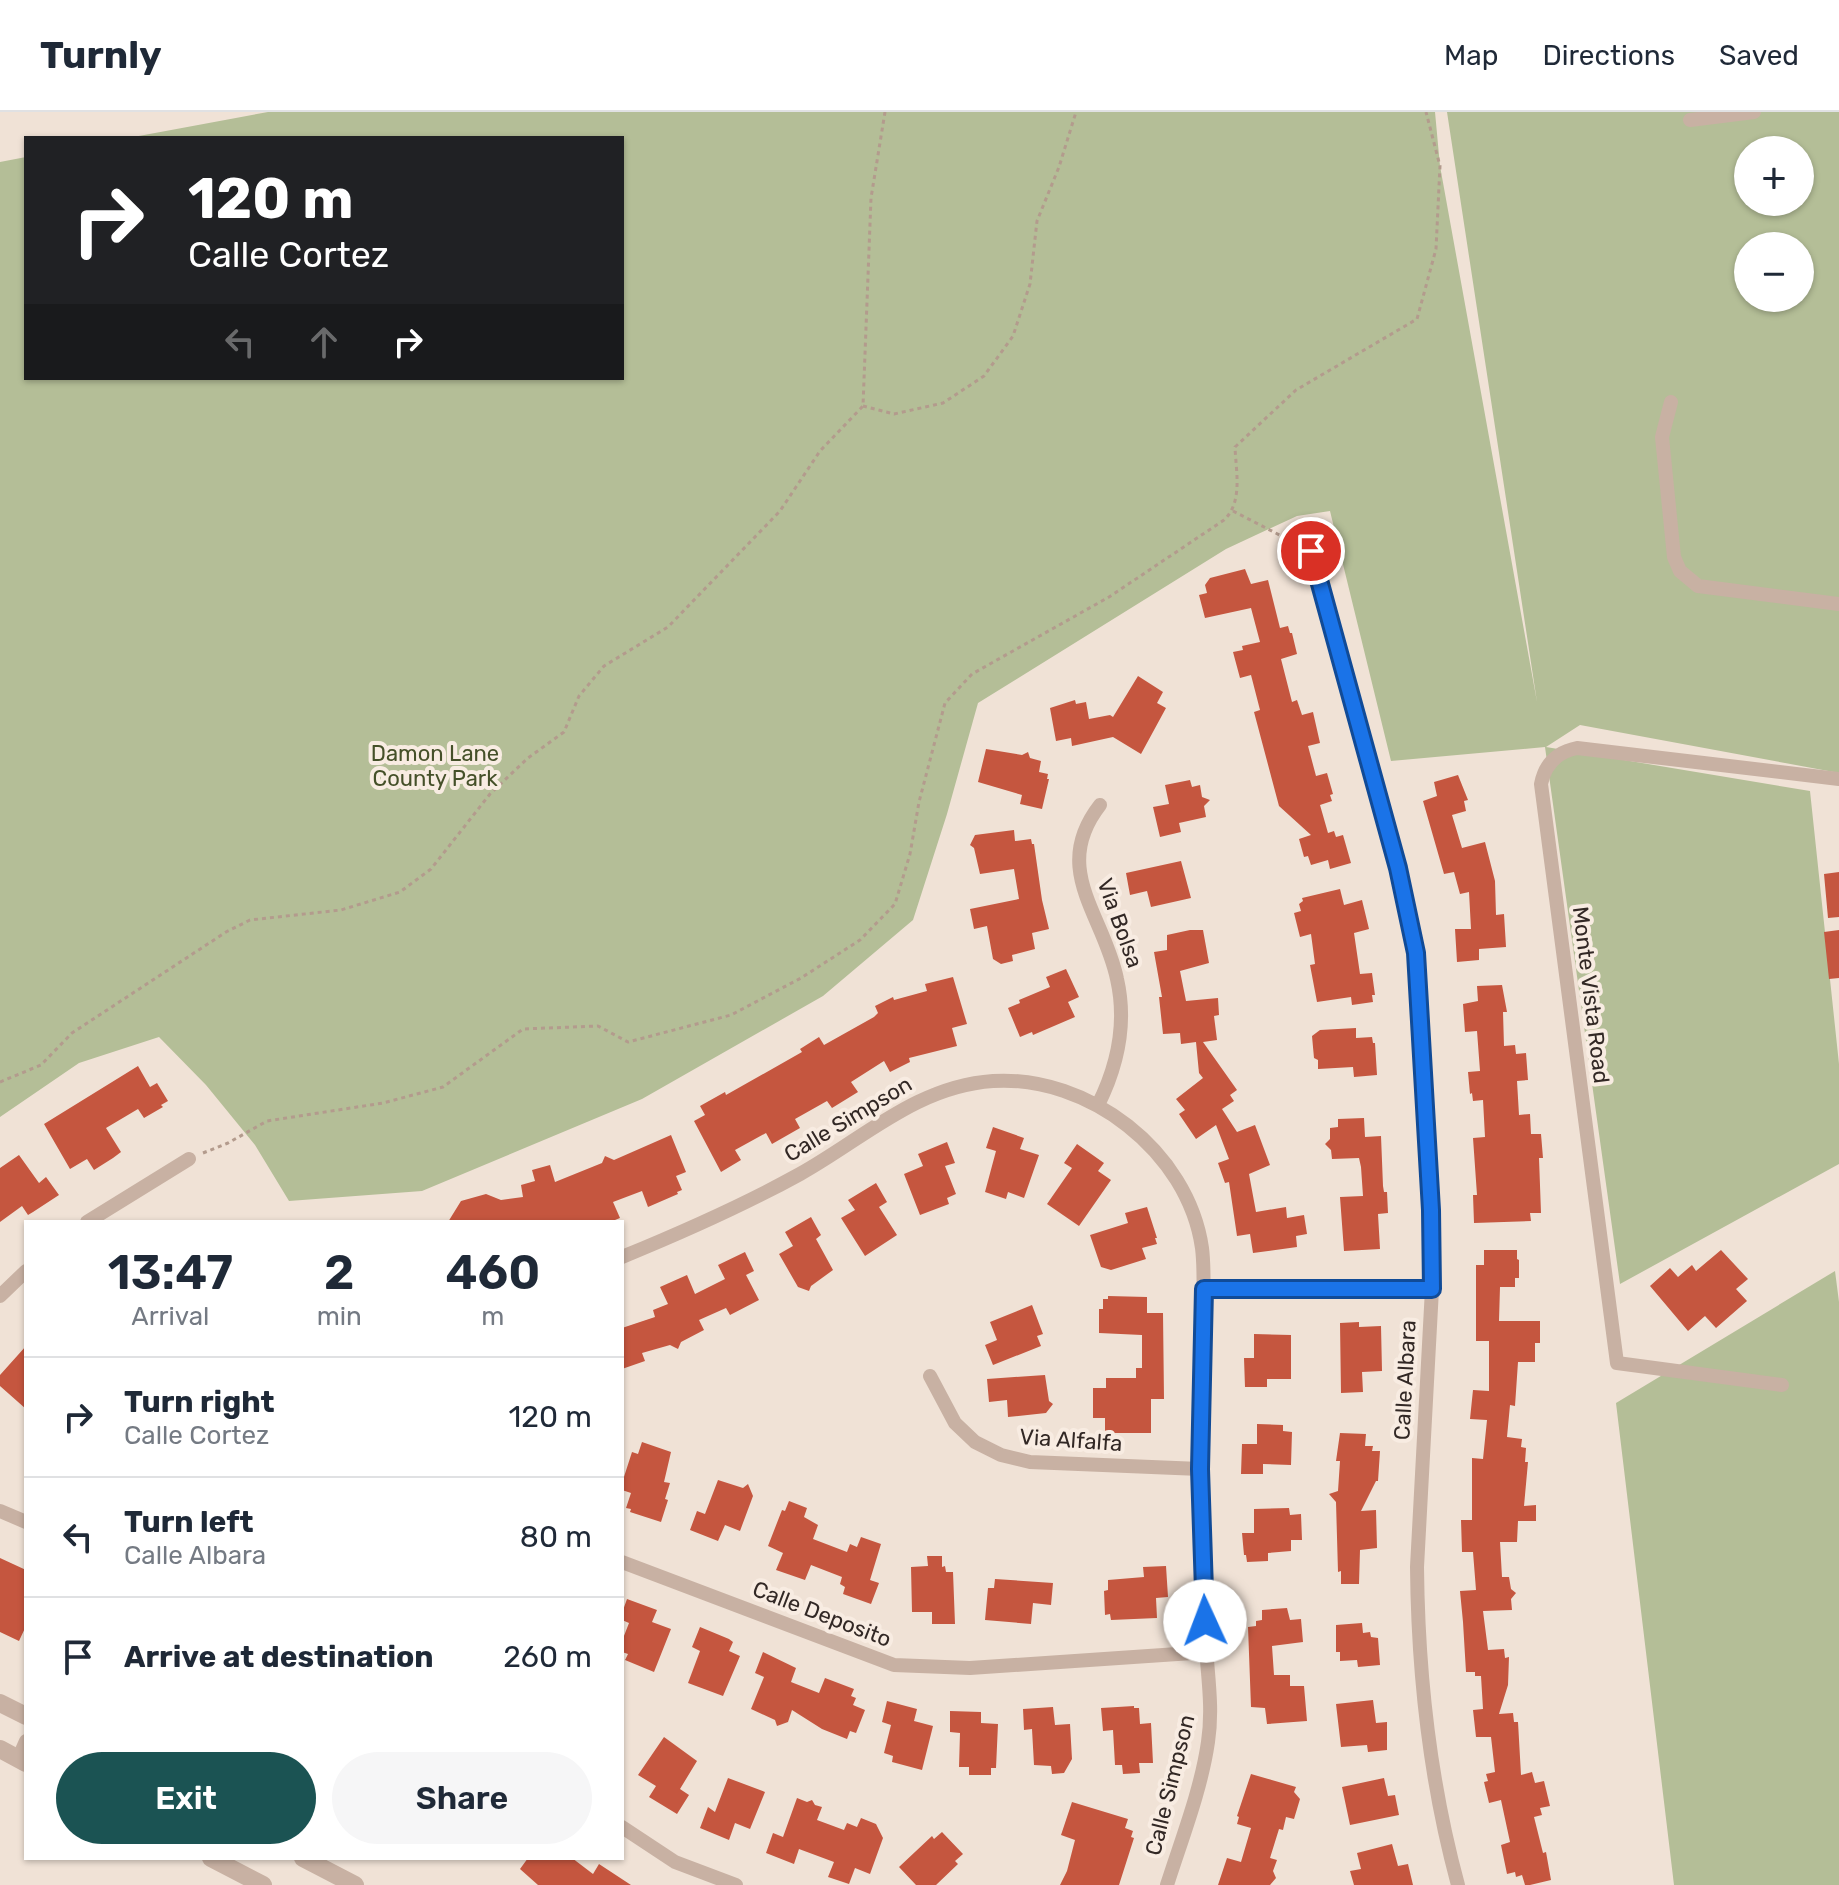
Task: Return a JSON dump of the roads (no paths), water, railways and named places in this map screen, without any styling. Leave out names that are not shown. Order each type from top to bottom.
[{"type":"street","points":[[1690,120],[1754,112]]},
{"type":"street","points":[[1671,402],[1662,437],[1674,557],[1680,571],[1698,586],[1839,604]]},
{"type":"street","name":"Calle Albara","points":[[1311,551],[1398,868],[1416,953],[1431,1210],[1432,1289],[1417,1608],[1428,1731],[1458,1885]]},
{"type":"street","name":"Monte Vista Road","points":[[1782,1385],[1617,1363],[1541,784],[1546,767],[1559,754],[1577,748],[1839,779]]},
{"type":"street","name":"Via Bolsa","points":[[1098,1105],[1118,1052],[1121,1014],[1120,994],[1111,957],[1080,877],[1082,836],[1100,805]]},
{"type":"street","name":"Calle Simpson","points":[[624,1256],[724,1215],[804,1172],[911,1104],[950,1089],[992,1081],[1034,1083],[1066,1091],[1098,1105],[1152,1148],[1188,1205],[1202,1247],[1204,1289],[1200,1469],[1211,1706],[1208,1744],[1167,1885]]},
{"type":"street","points":[[90,1220],[189,1159]]},
{"type":"street","points":[[0,1296],[24,1273]]},
{"type":"street","points":[[1204,1289],[1432,1289]]},
{"type":"street","name":"Via Alfalfa","points":[[930,1376],[955,1423],[975,1442],[1001,1455],[1030,1462],[1200,1469]]},
{"type":"street","points":[[0,1511],[24,1521]]},
{"type":"street","name":"Calle Deposito","points":[[624,1563],[894,1665],[970,1668],[1207,1652]]},
{"type":"street","points":[[0,1703],[24,1715]]},
{"type":"street","points":[[0,1749],[22,1761]]},
{"type":"street","points":[[624,1828],[675,1862],[736,1885]]},
{"type":"street","points":[[215,1860],[263,1885]]},
{"type":"street","points":[[307,1860],[355,1885]]},
{"type":"park label","name":"Damon Lane County Park","points":[[435,766]]}]
